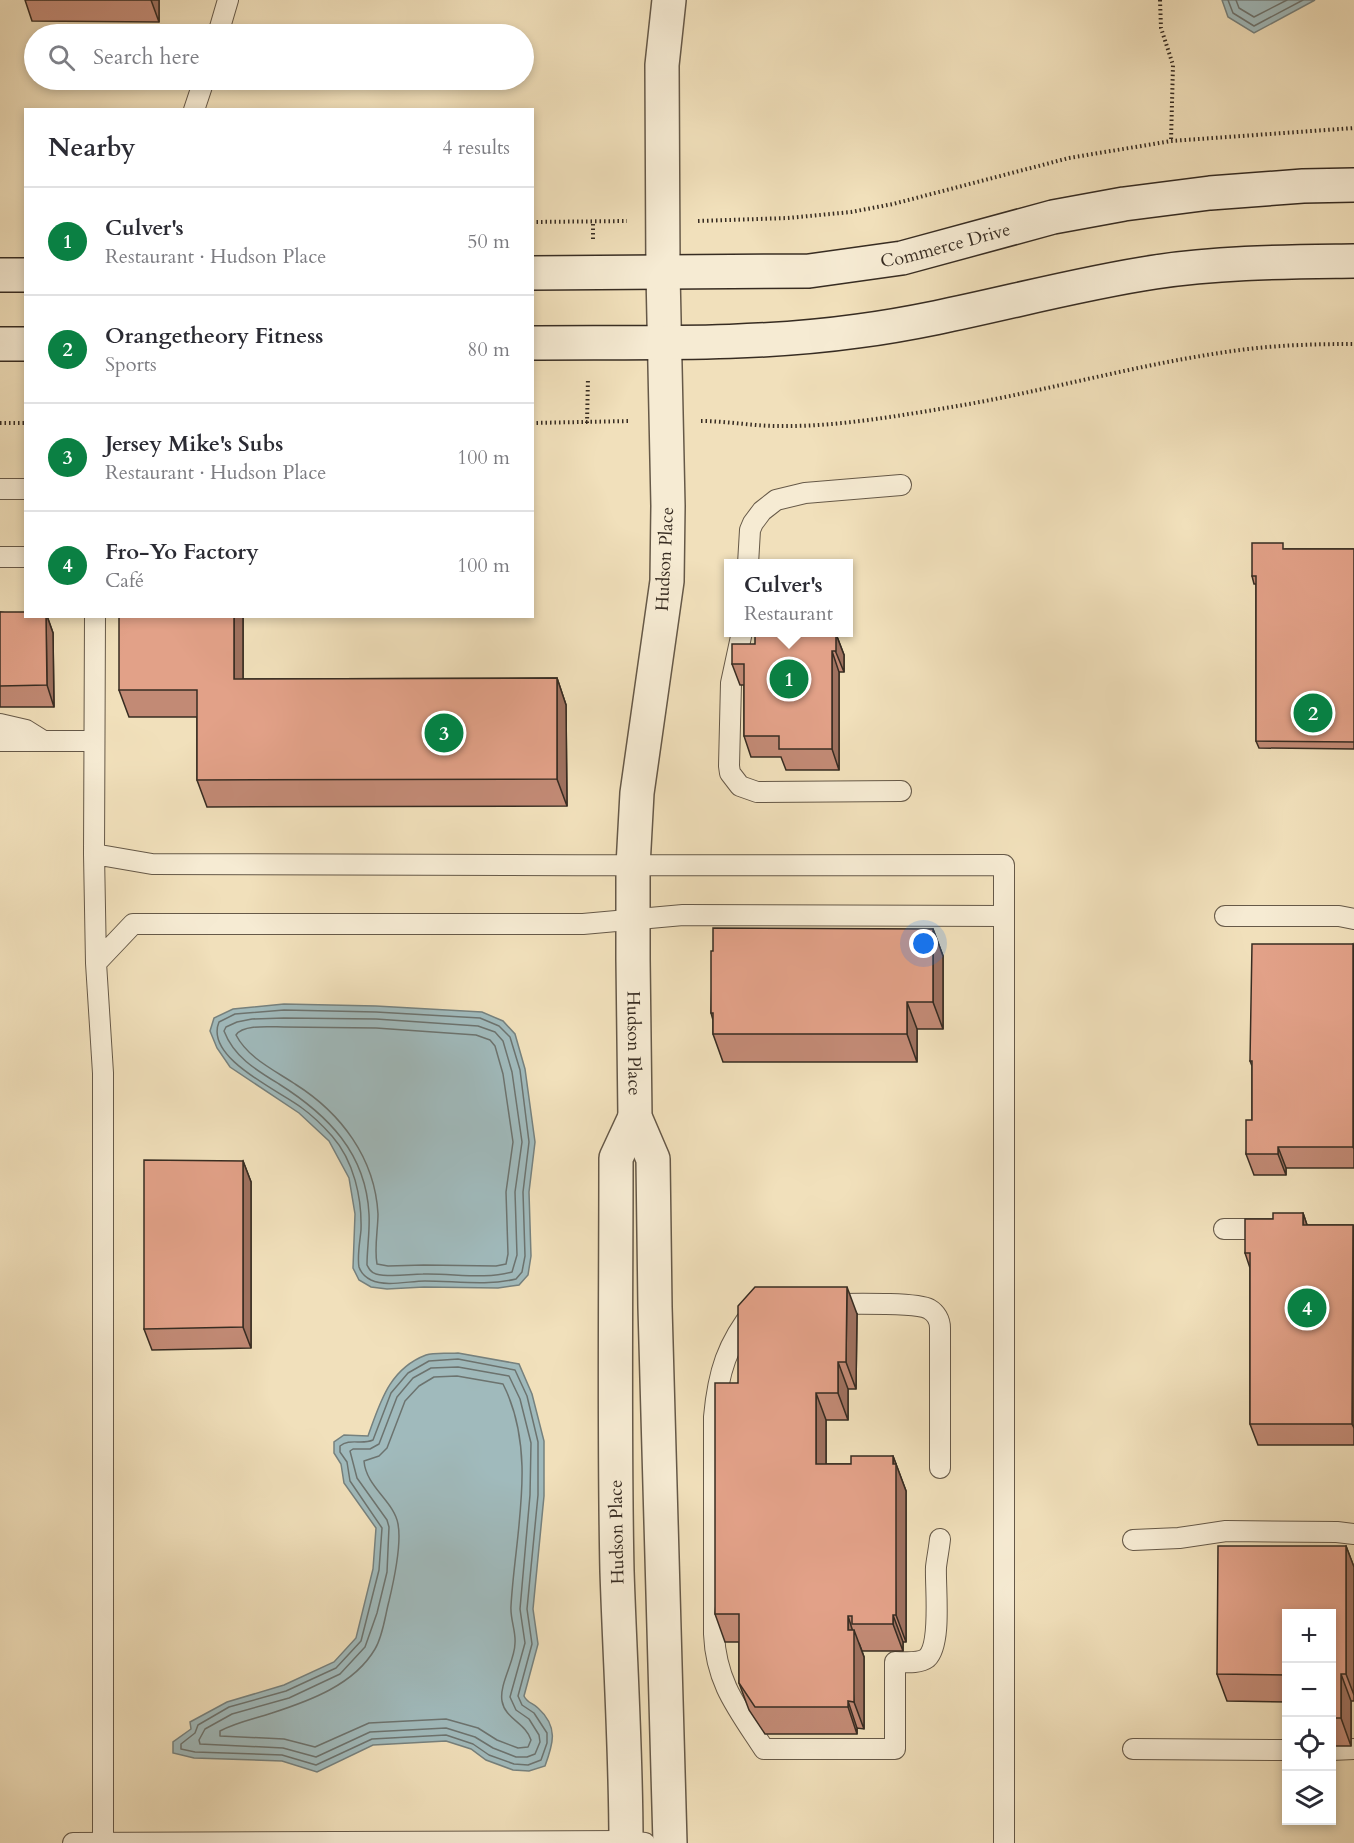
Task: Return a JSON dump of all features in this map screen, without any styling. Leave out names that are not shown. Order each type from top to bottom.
[{"type":"street","name":"Hudson Place","points":[[669,0],[662,64],[667,581],[641,761],[633,866],[633,920],[635,1117],[653,1159],[670,1843]]},
{"type":"street","name":"Commerce Drive","points":[[534,273],[809,271],[902,258],[1053,217],[1124,204],[1291,186],[1354,185]]},
{"type":"street","points":[[534,343],[760,340],[858,332],[1157,272],[1256,263],[1354,261]]},
{"type":"street","points":[[0,275],[24,274]]},
{"type":"street","points":[[0,344],[24,344]]},
{"type":"street","name":"Hudson Place","points":[[632,1842],[617,1574],[616,1158],[635,1117]]},
{"type":"lane","points":[[221,24],[228,0]]},
{"type":"lane","points":[[195,108],[201,90]]},
{"type":"lane","points":[[748,559],[750,530],[753,523],[762,511],[776,500],[805,493],[901,485]]},
{"type":"lane","points":[[0,489],[24,489]]},
{"type":"lane","points":[[0,557],[24,558]]},
{"type":"lane","points":[[95,618],[94,854],[96,963],[103,1073],[103,1842]]},
{"type":"lane","points":[[741,637],[730,699],[729,765],[734,780],[740,786],[757,792],[901,791]]},
{"type":"lane","points":[[0,724],[26,730],[44,741]]},
{"type":"lane","points":[[0,741],[94,741]]},
{"type":"lane","points":[[94,854],[152,864],[1004,865],[1004,1843]]},
{"type":"lane","points":[[96,963],[133,924],[583,924],[683,915],[1004,916]]},
{"type":"lane","points":[[1225,916],[1339,916],[1354,919]]},
{"type":"lane","points":[[1224,1229],[1285,1229]]},
{"type":"lane","points":[[773,1304],[755,1308],[730,1344],[717,1386],[714,1417],[714,1653],[720,1676],[730,1698],[764,1749],[895,1749],[895,1662],[922,1660],[933,1649],[936,1567],[940,1539]]},
{"type":"lane","points":[[808,1304],[914,1305],[930,1309],[936,1315],[940,1328],[940,1468]]},
{"type":"lane","points":[[1133,1540],[1179,1538],[1226,1531],[1354,1534]]},
{"type":"lane","points":[[1133,1749],[1282,1750]]},
{"type":"lane","points":[[1336,1750],[1354,1749]]},
{"type":"lane","points":[[73,1843],[632,1842]]},
{"type":"path","points":[[1160,0],[1161,28],[1173,64],[1171,141]]},
{"type":"path","points":[[738,220],[851,212],[893,204],[1069,158],[1171,141],[1354,128]]},
{"type":"path","points":[[534,222],[593,221]]},
{"type":"path","points":[[734,421],[754,425],[780,426],[872,419],[985,401],[1103,375],[1225,352],[1297,345],[1354,344]]},
{"type":"path","points":[[0,423],[24,423]]},
{"type":"path","points":[[534,423],[587,423]]},
{"type":"water","points":[[1222,0],[1315,0],[1254,33],[1228,17]]},
{"type":"water","points":[[284,1004],[482,1012],[503,1021],[515,1034],[525,1069],[535,1142],[529,1192],[531,1256],[528,1275],[519,1285],[498,1288],[387,1289],[371,1287],[359,1280],[353,1268],[355,1214],[349,1178],[329,1141],[299,1113],[230,1067],[217,1048],[210,1031],[214,1018],[233,1009]]},
{"type":"water","points":[[458,1353],[519,1364],[532,1394],[544,1441],[544,1496],[533,1609],[538,1644],[524,1696],[545,1715],[552,1729],[552,1743],[545,1766],[529,1771],[513,1770],[486,1760],[471,1749],[446,1741],[373,1745],[317,1772],[282,1761],[194,1758],[173,1753],[173,1742],[191,1729],[190,1722],[227,1702],[284,1685],[334,1662],[356,1638],[373,1569],[376,1528],[344,1483],[341,1464],[334,1453],[334,1442],[344,1435],[368,1436],[388,1388],[403,1369],[413,1361],[430,1354]]},
{"type":"building","points":[[1252,543],[1283,543],[1283,549],[1354,549],[1354,742],[1256,741],[1256,576],[1252,576]]},
{"type":"building","points":[[0,612],[24,612],[24,618],[46,618],[47,685],[0,686]]},
{"type":"building","points":[[119,618],[234,618],[234,679],[557,678],[557,779],[197,780],[197,690],[119,690]]},
{"type":"building","points":[[755,637],[836,637],[836,651],[832,651],[832,749],[779,749],[779,736],[744,736],[744,664],[732,664],[732,644],[755,644]]},
{"type":"building","points":[[713,928],[933,929],[933,1002],[907,1002],[907,1034],[713,1034],[711,951],[713,951]]},
{"type":"building","points":[[1252,944],[1353,944],[1353,1147],[1278,1147],[1278,1154],[1246,1154],[1246,1120],[1252,1120],[1252,1061],[1250,1061]]},
{"type":"building","points":[[144,1160],[243,1161],[243,1327],[144,1329]]},
{"type":"building","points":[[1273,1213],[1303,1213],[1303,1225],[1353,1225],[1352,1424],[1250,1424],[1250,1253],[1245,1253],[1245,1219],[1273,1219]]},
{"type":"building","points":[[755,1287],[847,1287],[846,1362],[838,1362],[838,1393],[816,1393],[816,1464],[851,1464],[851,1456],[893,1456],[893,1464],[896,1464],[896,1615],[893,1615],[893,1624],[852,1624],[852,1616],[848,1616],[848,1630],[854,1630],[854,1702],[848,1701],[848,1707],[755,1707],[739,1683],[739,1614],[715,1614],[715,1383],[738,1383],[738,1306]]},
{"type":"building","points":[[1218,1546],[1346,1546],[1346,1674],[1341,1674],[1341,1718],[1336,1718],[1336,1609],[1282,1609],[1282,1675],[1217,1674]]},
{"type":"place","name":"Culver's","points":[[789,679]]},
{"type":"place","name":"Orangetheory Fitness","points":[[1313,713]]},
{"type":"place","name":"Jersey Mike's Subs","points":[[444,733]]},
{"type":"place","name":"Fro-Yo Factory","points":[[1307,1308]]}]
